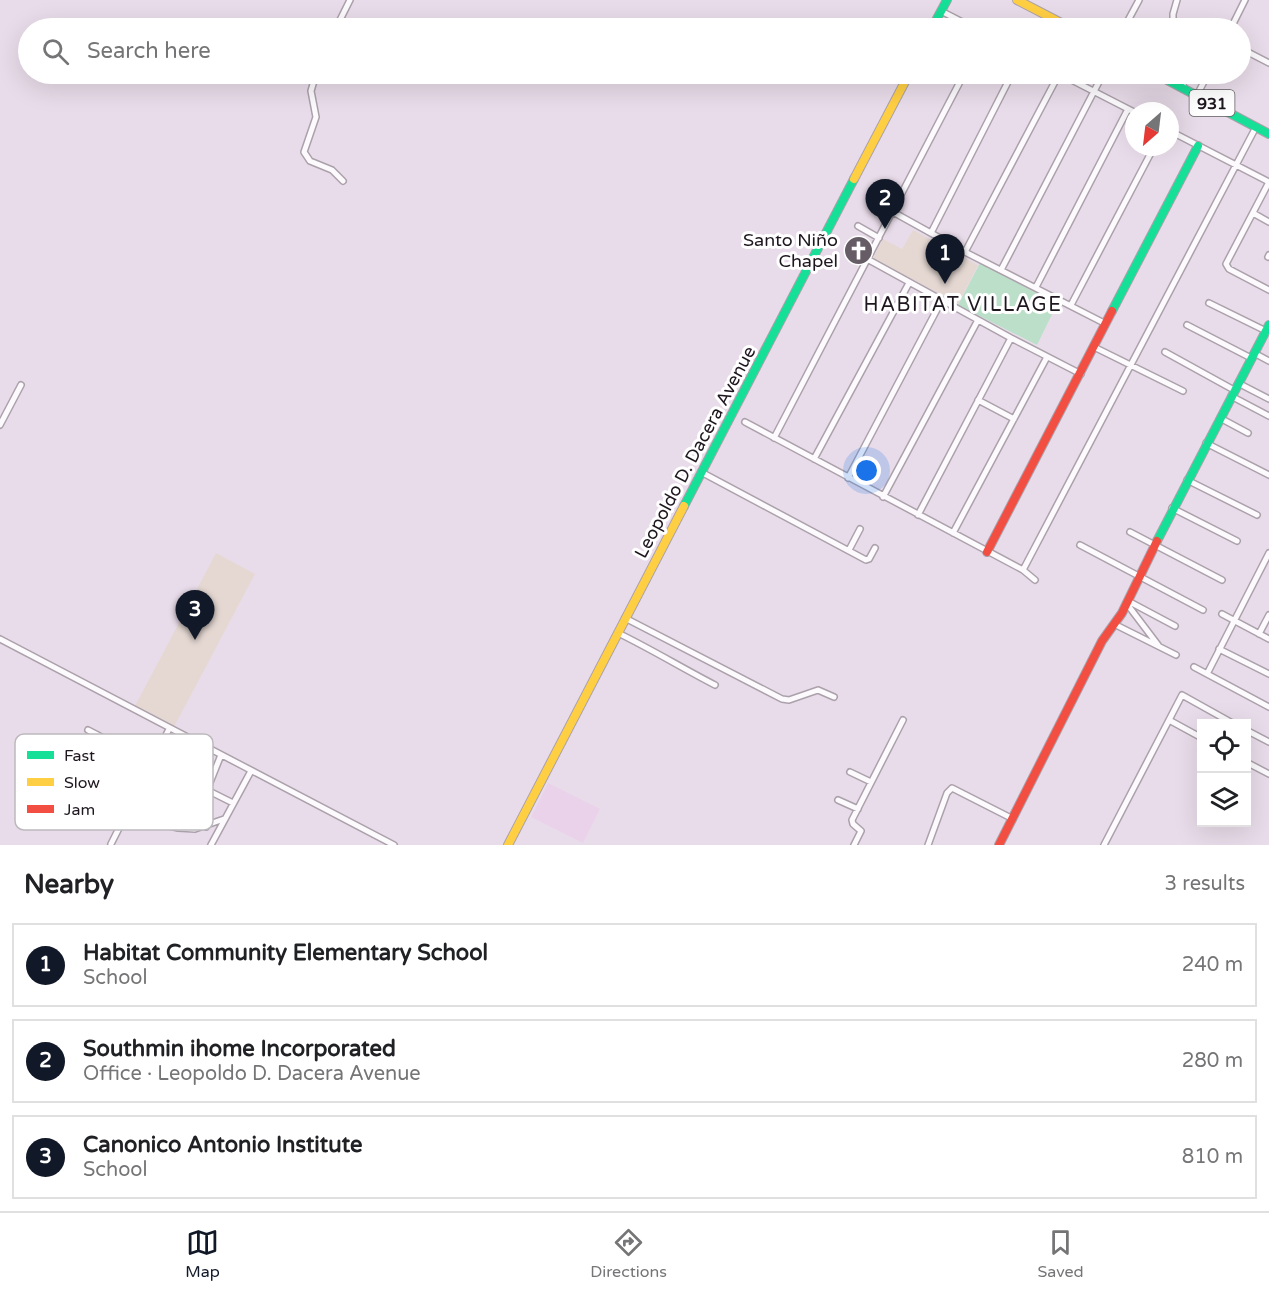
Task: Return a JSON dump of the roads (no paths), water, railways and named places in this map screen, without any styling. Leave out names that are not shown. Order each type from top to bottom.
[{"type":"main road","points":[[937,18],[947,0]]},
{"type":"main road","points":[[1017,0],[1052,18]]},
{"type":"main road","name":"Leopoldo D. Dacera Avenue","points":[[508,845],[904,84]]},
{"type":"main road","name":"931","points":[[1176,84],[1269,134]]},
{"type":"main road","points":[[987,552],[1198,146]]},
{"type":"main road","points":[[999,845],[1102,641],[1128,602],[1172,508],[1268,330]]},
{"type":"street","points":[[341,18],[350,0]]},
{"type":"street","points":[[1129,18],[1139,0]]},
{"type":"street","points":[[1173,18],[1177,0]]},
{"type":"street","points":[[1236,18],[1245,0]]},
{"type":"street","points":[[941,11],[955,18]]},
{"type":"street","points":[[1251,54],[1269,63]]},
{"type":"street","points":[[313,84],[311,91],[316,117],[304,152],[310,160],[332,170],[343,182]]},
{"type":"street","points":[[774,438],[869,260],[959,84]]},
{"type":"street","points":[[931,233],[1007,84]]},
{"type":"street","points":[[965,252],[1054,84]]},
{"type":"street","points":[[1080,84],[1125,108]]},
{"type":"street","points":[[1001,270],[1098,84]]},
{"type":"street","points":[[1183,84],[1184,88]]},
{"type":"street","points":[[1197,95],[1203,84]]},
{"type":"street","points":[[1036,287],[1125,122]]},
{"type":"street","points":[[1023,570],[1256,127]]},
{"type":"street","points":[[1179,136],[1269,182],[1226,266],[1269,290]]},
{"type":"street","points":[[1071,305],[1149,156]]},
{"type":"street","points":[[893,212],[965,252],[1106,324]]},
{"type":"street","points":[[1253,213],[1269,222]]},
{"type":"street","points":[[858,226],[879,238]]},
{"type":"street","points":[[869,260],[1081,374]]},
{"type":"street","points":[[814,459],[909,283]]},
{"type":"street","points":[[848,478],[942,300]]},
{"type":"street","points":[[1209,303],[1268,330]]},
{"type":"street","points":[[883,497],[978,320]]},
{"type":"street","points":[[1187,325],[1269,361]]},
{"type":"street","points":[[918,515],[1011,338]]},
{"type":"street","points":[[1094,347],[1184,391]]},
{"type":"street","points":[[1165,352],[1235,390],[1269,416]]},
{"type":"street","points":[[952,533],[1047,357]]},
{"type":"street","points":[[0,425],[21,385]]},
{"type":"street","points":[[1235,390],[1269,399]]},
{"type":"street","points":[[978,400],[1014,419]]},
{"type":"street","points":[[1220,418],[1248,433]]},
{"type":"street","points":[[745,422],[1023,570],[1035,580]]},
{"type":"street","points":[[1206,443],[1269,476]]},
{"type":"street","points":[[701,472],[868,560],[875,548]]},
{"type":"street","points":[[1187,480],[1257,515]]},
{"type":"street","points":[[1172,508],[1237,542]]},
{"type":"street","points":[[849,550],[860,528]]},
{"type":"street","points":[[1130,532],[1222,580]]},
{"type":"street","points":[[1080,545],[1203,610]]},
{"type":"street","points":[[1207,674],[1269,553]]},
{"type":"street","points":[[1128,602],[1175,626]]},
{"type":"street","points":[[1128,602],[1159,646]]},
{"type":"street","points":[[1222,614],[1269,639]]},
{"type":"street","points":[[1260,634],[1269,615]]},
{"type":"street","points":[[625,618],[782,699],[789,700],[818,690],[834,697]]},
{"type":"street","points":[[1114,624],[1176,655]]},
{"type":"street","points":[[618,633],[648,647],[715,685]]},
{"type":"street","points":[[0,639],[178,734]]},
{"type":"street","points":[[1219,649],[1269,674]]},
{"type":"street","points":[[1194,667],[1269,707]]},
{"type":"street","points":[[1104,845],[1182,696],[1226,719]]},
{"type":"street","points":[[854,845],[861,831],[852,822],[903,720]]},
{"type":"street","points":[[1169,720],[1197,735]]},
{"type":"street","points":[[166,734],[169,729]]},
{"type":"street","points":[[88,730],[96,734]]},
{"type":"street","points":[[1251,733],[1269,742]]},
{"type":"street","points":[[213,751],[394,845]]},
{"type":"street","points":[[213,775],[221,755]]},
{"type":"street","points":[[1251,765],[1269,774]]},
{"type":"street","points":[[211,845],[251,771]]},
{"type":"street","points":[[850,772],[871,782]]},
{"type":"street","points":[[928,845],[947,793],[952,788],[1012,819]]},
{"type":"street","points":[[213,793],[233,803]]},
{"type":"street","points":[[838,800],[858,809]]},
{"type":"street","points":[[213,824],[224,819]]},
{"type":"street","points":[[111,845],[118,830]]},
{"type":"place","name":"Southmin ihome Incorporated","points":[[885,229]]},
{"type":"place","name":"Santo Niño Chapel","points":[[859,250]]},
{"type":"place","name":"Habitat Community Elementary School","points":[[945,284]]},
{"type":"place","name":"Canonico Antonio Institute","points":[[195,640]]},
{"type":"district","name":"HABITAT VILLAGE","points":[[963,304]]}]
